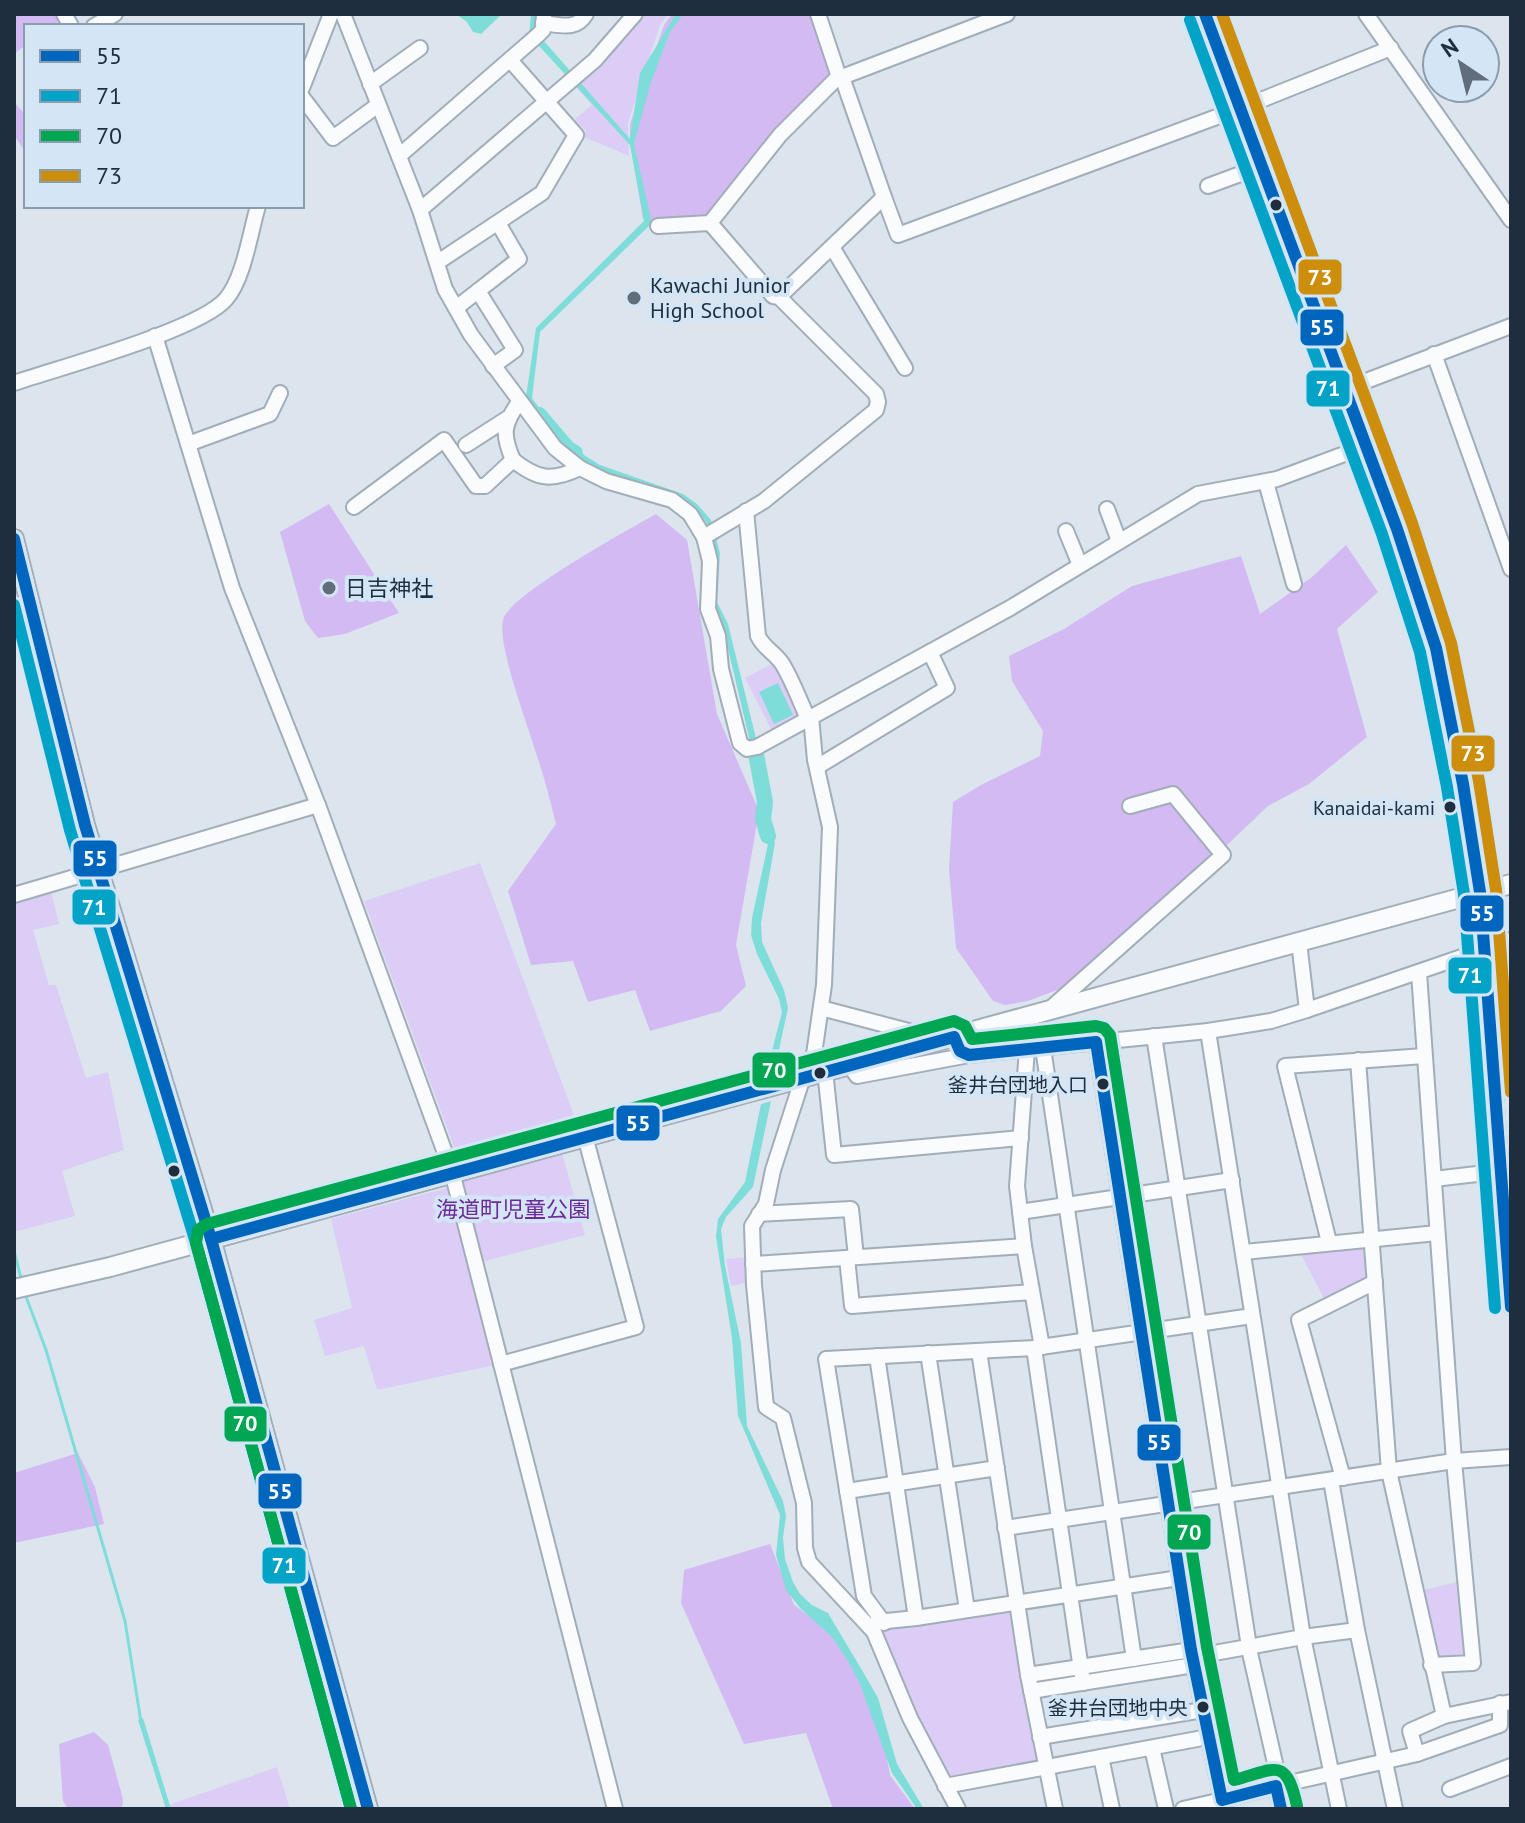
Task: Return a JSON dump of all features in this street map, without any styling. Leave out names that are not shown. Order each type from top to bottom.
[{"type":"main road","points":[[14,539],[85,825],[211,1239],[368,1809]]},
{"type":"main road","points":[[14,1289],[211,1239],[1511,884]]},
{"type":"street","points":[[98,24],[115,14]]},
{"type":"street","points":[[304,83],[331,14]]},
{"type":"street","points":[[343,14],[420,210],[445,289],[471,335],[555,448],[580,468],[606,481],[672,500],[709,534],[708,609],[718,636],[721,669],[740,743],[747,749],[810,718],[1010,608],[1198,494],[1266,482],[1366,446]]},
{"type":"street","points":[[399,156],[510,60],[540,28],[572,26],[586,14]]},
{"type":"street","points":[[420,210],[604,52],[635,14]]},
{"type":"street","points":[[818,14],[898,235],[1241,108],[1391,48]]},
{"type":"street","points":[[658,226],[710,223],[780,135],[842,77],[1007,14]]},
{"type":"street","points":[[1205,14],[1424,604],[1436,648],[1463,784],[1480,892],[1494,1078],[1506,1171],[1511,1307]]},
{"type":"street","points":[[1366,14],[1511,220]]},
{"type":"street","points":[[370,84],[420,48]]},
{"type":"street","points":[[438,262],[542,193],[576,135],[510,60]]},
{"type":"street","points":[[304,100],[333,138],[378,105]]},
{"type":"street","points":[[1208,186],[1262,166]]},
{"type":"street","points":[[779,297],[884,197]]},
{"type":"street","points":[[14,383],[155,336],[211,313],[228,298],[239,277],[257,208]]},
{"type":"street","points":[[456,308],[519,259],[498,223]]},
{"type":"street","points":[[709,534],[764,501],[876,410],[878,402],[876,394],[779,297],[773,296],[710,223]]},
{"type":"street","points":[[832,247],[905,368]]},
{"type":"street","points":[[478,291],[515,350],[493,366]]},
{"type":"street","points":[[1345,389],[1511,326]]},
{"type":"street","points":[[155,336],[232,588],[318,805],[452,1172],[615,1809]]},
{"type":"street","points":[[1434,354],[1511,569]]},
{"type":"street","points":[[188,444],[270,414],[280,393]]},
{"type":"street","points":[[519,402],[508,418],[505,430],[513,460],[532,475],[561,477],[580,468]]},
{"type":"street","points":[[466,445],[508,418]]},
{"type":"street","points":[[354,507],[444,440],[476,486],[485,486],[513,460]]},
{"type":"street","points":[[1266,482],[1294,584]]},
{"type":"street","points":[[1107,509],[1119,541]]},
{"type":"street","points":[[746,511],[758,636],[765,648],[783,664],[810,718],[830,827],[824,985],[813,1074],[773,1170],[766,1204],[752,1226],[766,1407],[783,1418],[804,1503],[805,1548],[809,1562],[874,1632],[910,1718],[958,1809]]},
{"type":"street","points":[[1066,531],[1080,565]]},
{"type":"street","points":[[817,767],[947,688],[930,652]]},
{"type":"street","points":[[1047,1011],[1223,855],[1173,794],[1130,806]]},
{"type":"street","points":[[14,895],[318,805]]},
{"type":"street","points":[[849,1065],[857,1076],[969,1055],[1208,1031],[1271,1021],[1511,940]]},
{"type":"street","points":[[1299,942],[1307,1010]]},
{"type":"street","points":[[1419,973],[1454,1461],[1473,1663],[1431,1665]]},
{"type":"street","points":[[821,1008],[916,1033],[922,1045]]},
{"type":"street","points":[[1490,1022],[1511,1019]]},
{"type":"street","points":[[1208,1031],[1303,1637],[1339,1809]]},
{"type":"street","points":[[1154,1036],[1249,1647],[1281,1809]]},
{"type":"street","points":[[954,1037],[960,1051],[969,1055]]},
{"type":"street","points":[[1096,1042],[1192,1657],[1222,1804]]},
{"type":"street","points":[[1043,1048],[1134,1659]]},
{"type":"street","points":[[1027,1049],[1017,1169],[1020,1212],[1083,1683]]},
{"type":"street","points":[[1329,1242],[1285,1066],[1424,1056]]},
{"type":"street","points":[[1358,1060],[1389,1471],[1444,1716]]},
{"type":"street","points":[[813,1074],[834,1155],[1021,1138]]},
{"type":"street","points":[[1494,1078],[1511,1075]]},
{"type":"street","points":[[501,1364],[636,1327],[585,1136]]},
{"type":"street","points":[[1434,1179],[1506,1171]]},
{"type":"street","points":[[1020,1212],[1232,1180]]},
{"type":"street","points":[[759,1214],[851,1209],[852,1306],[1032,1292]]},
{"type":"street","points":[[1244,1252],[1437,1233]]},
{"type":"street","points":[[753,1264],[1024,1246]]},
{"type":"street","points":[[1375,1282],[1299,1320],[1337,1479],[1357,1630],[1395,1809]]},
{"type":"street","points":[[884,1623],[864,1596],[826,1359],[1038,1348],[1252,1316]]},
{"type":"street","points":[[979,1351],[1028,1675],[1055,1809]]},
{"type":"street","points":[[928,1353],[967,1610]]},
{"type":"street","points":[[877,1356],[916,1618]]},
{"type":"street","points":[[1005,1528],[1454,1461],[1511,1457]]},
{"type":"street","points":[[847,1491],[997,1468]]},
{"type":"street","points":[[845,1602],[856,1602],[879,1623],[884,1623],[1179,1578]]},
{"type":"street","points":[[1031,1691],[1083,1683],[1192,1657],[1357,1630]]},
{"type":"street","points":[[1028,1675],[1134,1659],[1192,1657]]},
{"type":"street","points":[[1183,1809],[1222,1804],[1278,1786],[1417,1754],[1500,1725],[1505,1703],[1444,1716],[1410,1731],[1417,1754]]},
{"type":"street","points":[[1040,1737],[1203,1710]]},
{"type":"street","points":[[945,1786],[1208,1737]]},
{"type":"street","points":[[1152,1748],[1166,1809]]},
{"type":"street","points":[[1101,1757],[1112,1809]]},
{"type":"street","points":[[1450,1789],[1511,1766]]},
{"type":"green space","points":[[645,14],[668,14],[660,25],[628,123],[629,156],[584,137],[586,131],[575,119],[592,105],[576,87],[611,55]]},
{"type":"green space","points":[[776,662],[801,716],[771,729],[745,678]]},
{"type":"green space","points":[[480,863],[578,1126],[458,1158],[364,901]]},
{"type":"green space","points":[[50,887],[59,924],[33,930],[49,985],[56,985],[86,1078],[108,1072],[124,1150],[62,1171],[75,1216],[14,1232],[14,901]]},
{"type":"green space","name":"海道町児童公園","points":[[562,1153],[585,1235],[481,1262],[460,1179]]},
{"type":"green space","points":[[447,1188],[495,1365],[377,1390],[364,1346],[325,1356],[314,1320],[352,1308],[331,1219]]},
{"type":"green space","points":[[1363,1242],[1368,1248],[1370,1282],[1326,1302],[1298,1249]]},
{"type":"green space","points":[[749,1257],[751,1282],[731,1286],[726,1259]]},
{"type":"green space","points":[[1462,1581],[1467,1658],[1434,1659],[1418,1591]]},
{"type":"green space","points":[[1010,1610],[1038,1762],[949,1780],[916,1717],[892,1653],[879,1629]]},
{"type":"green space","points":[[277,1767],[290,1809],[171,1809],[169,1805]]},
{"type":"shaded area","points":[[14,14],[55,14],[60,21],[56,24],[24,24],[24,46],[14,54]]},
{"type":"shaded area","points":[[456,14],[502,14],[481,34],[473,32],[467,22]]},
{"type":"shaded area","points":[[531,14],[537,14],[536,32],[630,139],[640,73],[676,14],[683,14],[670,32],[650,85],[634,144],[652,223],[540,332],[532,398],[565,443],[600,465],[683,494],[711,520],[720,553],[717,602],[728,624],[763,767],[756,767],[724,632],[713,602],[711,537],[704,519],[681,499],[583,461],[556,436],[526,397],[536,328],[644,221],[630,145],[529,35]]},
{"type":"shaded area","points":[[672,14],[818,14],[838,74],[710,223],[643,219],[630,142],[630,124],[664,25]]},
{"type":"shaded area","points":[[14,102],[24,111],[24,150],[14,135]]},
{"type":"shaded area","points":[[329,504],[399,613],[345,634],[318,638],[305,621],[280,532]]},
{"type":"shaded area","points":[[656,514],[687,540],[717,714],[759,811],[736,945],[746,986],[721,1011],[650,1031],[635,990],[588,1002],[573,961],[531,965],[508,891],[556,824],[508,663],[502,628],[504,617],[529,592]]},
{"type":"shaded area","points":[[1346,545],[1378,592],[1337,629],[1367,737],[1309,784],[1268,806],[1162,907],[1073,984],[1028,1001],[1005,1005],[993,1001],[956,948],[949,870],[953,802],[1040,756],[1043,731],[1012,681],[1009,656],[1064,629],[1132,586],[1241,556],[1260,614],[1312,577]]},
{"type":"shaded area","points":[[778,683],[793,715],[774,724],[759,692]]},
{"type":"shaded area","points":[[769,816],[775,843],[761,923],[762,942],[784,990],[788,1008],[774,1073],[766,1074],[782,1012],[751,935],[768,844],[761,818]]},
{"type":"shaded area","points":[[771,1101],[753,1187],[726,1217],[721,1229],[725,1266],[741,1343],[747,1426],[783,1501],[786,1516],[783,1538],[785,1559],[793,1582],[812,1605],[828,1613],[863,1672],[878,1698],[897,1764],[924,1809],[917,1809],[892,1773],[860,1684],[848,1661],[832,1637],[800,1608],[786,1590],[776,1555],[780,1515],[738,1416],[732,1338],[716,1237],[718,1219],[745,1182],[761,1104]]},
{"type":"shaded area","points":[[78,1453],[95,1487],[104,1524],[14,1543],[14,1473]]},
{"type":"shaded area","points":[[770,1544],[794,1605],[841,1639],[880,1720],[890,1775],[915,1809],[833,1809],[806,1733],[744,1744],[681,1603],[684,1570]]},
{"type":"shaded area","points":[[143,1718],[171,1809],[166,1809],[138,1720]]},
{"type":"shaded area","points":[[94,1732],[108,1745],[123,1799],[122,1809],[68,1809],[63,1801],[59,1744]]},
{"type":"waterway","points":[[539,415],[575,453]]},
{"type":"waterway","points":[[755,749],[765,802],[763,819],[768,836]]},
{"type":"waterway","points":[[14,1251],[21,1278]]},
{"type":"waterway","points":[[25,1294],[46,1350],[125,1621],[141,1722]]},
{"type":"transit line","name":"55","points":[[1205,14],[1397,529],[1436,648],[1463,784],[1480,892],[1511,1307]]},
{"type":"transit line","name":"73","points":[[1222,14],[1412,523],[1451,643],[1479,781],[1496,890],[1511,1092]]},
{"type":"transit line","name":"71","points":[[1190,20],[1382,534],[1420,652],[1447,787],[1464,894],[1495,1308]]},
{"type":"transit line","name":"55","points":[[14,539],[85,825],[211,1239],[368,1809]]},
{"type":"transit line","name":"71","points":[[14,605],[70,830],[196,1243],[351,1809]]},
{"type":"transit line","name":"70","points":[[351,1809],[196,1243],[198,1230],[207,1224],[954,1021],[965,1026],[972,1039],[1096,1026],[1104,1028],[1110,1035],[1207,1647],[1234,1780],[1277,1770],[1288,1779],[1297,1806]]},
{"type":"transit line","name":"55","points":[[211,1239],[954,1037],[960,1051],[969,1055],[1096,1042],[1191,1650],[1222,1800],[1276,1786],[1281,1809]]},
{"type":"place","name":"Kawachi Junior High School","points":[[634,298]]},
{"type":"place","name":"日吉神社","points":[[329,588]]},
{"type":"place","name":"Kanaidai-kami","points":[[1450,807]]},
{"type":"place","name":"釜井台団地入口","points":[[1103,1084]]},
{"type":"place","name":"釜井台団地中央","points":[[1203,1707]]}]
